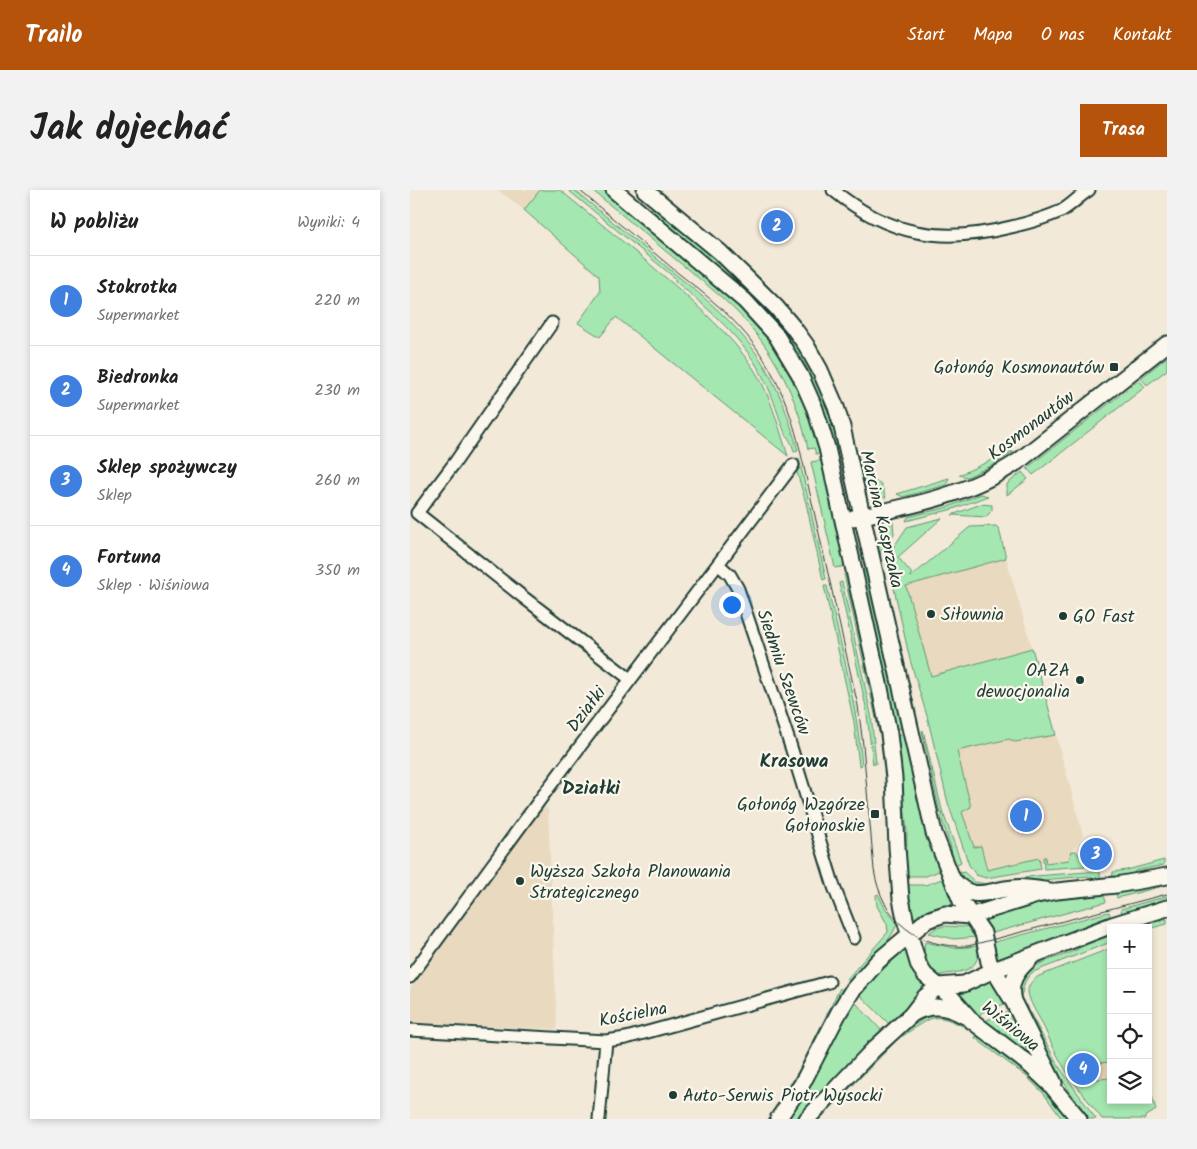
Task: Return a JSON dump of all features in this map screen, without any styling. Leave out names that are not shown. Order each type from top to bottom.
[{"type":"street","points":[[614,190],[738,293],[767,324],[782,344],[800,375],[817,414],[827,448],[889,734],[896,798],[897,847],[902,899],[910,934],[922,971],[928,979],[939,986]]},
{"type":"street","points":[[833,190],[859,210],[890,225],[908,231],[952,236],[990,231],[1038,220],[1061,211],[1089,190]]},
{"type":"street","name":"Marcina Kasprzaka","points":[[636,208],[648,191],[737,269],[782,313],[806,345],[823,376],[839,416],[931,822],[941,853],[961,902],[970,916]]},
{"type":"street","points":[[552,323],[456,461],[417,513],[630,678]]},
{"type":"street","name":"Kosmonautów","points":[[843,521],[935,499],[971,487],[998,474],[1020,460],[1167,344]]},
{"type":"street","name":"Działki","points":[[410,977],[630,678],[793,465]]},
{"type":"street","name":"Siedmiu Szewców","points":[[718,564],[730,575],[738,589],[791,747],[834,886],[854,938]]},
{"type":"street","points":[[778,1119],[802,1084],[839,1012],[852,991],[873,967],[927,920],[948,914],[970,916],[1037,895],[1057,891],[1124,884],[1167,876]]},
{"type":"street","points":[[952,879],[966,891],[976,894],[1019,887],[1057,891]]},
{"type":"street","points":[[807,1119],[867,1056],[910,1015],[925,997],[939,986],[964,984],[994,970],[1120,922],[1167,908]]},
{"type":"street","points":[[970,916],[983,933],[988,958],[994,970]]},
{"type":"street","points":[[1013,1001],[1012,985],[1015,974],[1021,966],[1038,953]]},
{"type":"street","name":"Wiśniowa","points":[[994,970],[1013,1001],[1060,1093]]},
{"type":"street","name":"Kościelna","points":[[410,1030],[606,1041],[626,1038],[829,982]]},
{"type":"street","name":"Wiśniowa","points":[[939,986],[972,1021],[1031,1066],[1060,1093],[1080,1119]]},
{"type":"street","points":[[910,1015],[924,1009],[942,1007],[952,1010],[972,1021]]},
{"type":"street","points":[[599,1119],[606,1041]]},
{"type":"shaded area","points":[[498,190],[540,190],[524,210]]},
{"type":"shaded area","points":[[1006,558],[1032,648],[931,676],[906,586]]},
{"type":"shaded area","points":[[1056,735],[1083,835],[1072,851],[1069,860],[987,870],[981,846],[974,847],[962,811],[957,751],[1009,739],[1016,742]]},
{"type":"shaded area","name":"Wyższa Szkoła Planowania Strategicznego","points":[[542,806],[548,809],[557,1029],[410,1023],[410,989]]},
{"type":"shaded area","points":[[1107,1061],[1107,1078],[1077,1080],[1068,1065]]},
{"type":"green space","points":[[540,190],[560,190],[680,290],[724,332],[761,381],[773,409],[788,456],[616,317],[600,337],[578,323],[600,292],[599,276],[524,210]]},
{"type":"green space","points":[[568,190],[574,190],[637,242],[708,302],[740,333],[758,356],[777,390],[787,414],[798,451],[794,452],[770,392],[757,366],[726,326],[675,281],[675,278]]},
{"type":"green space","points":[[592,190],[604,190],[727,292],[774,343],[804,398],[821,453],[816,454],[814,448],[808,449],[797,410],[782,374],[772,356],[749,325],[715,292]]},
{"type":"green space","points":[[668,198],[759,277],[798,321],[830,373],[841,400],[855,445],[853,445],[828,373]]},
{"type":"green space","points":[[655,207],[748,285],[800,346],[824,394],[841,448],[833,450],[807,375],[651,212],[652,208]]},
{"type":"green space","points":[[1167,357],[1167,370],[1147,385],[1141,378]]},
{"type":"green space","points":[[1139,380],[1145,387],[1033,475],[1027,468]]},
{"type":"green space","points":[[1008,451],[1013,452],[993,465],[967,477],[959,475],[997,458]]},
{"type":"green space","points":[[854,452],[857,452],[862,468],[867,474],[881,484],[886,498],[871,492],[866,487],[862,481]]},
{"type":"green space","points":[[799,458],[826,579],[823,580],[806,503],[793,459]]},
{"type":"green space","points":[[823,460],[846,566],[835,568],[811,462]]},
{"type":"green space","points":[[1022,472],[1028,479],[1007,495],[1007,484]]},
{"type":"green space","points":[[949,478],[946,485],[903,497],[897,494]]},
{"type":"green space","points":[[981,494],[988,496],[953,509],[906,521],[908,517],[948,507]]},
{"type":"green space","points":[[981,504],[992,505],[992,510],[986,517],[952,515]]},
{"type":"green space","points":[[942,518],[898,557],[912,574],[911,577],[970,527],[996,526],[999,529],[1006,558],[906,586],[931,676],[1032,648],[1056,735],[1015,742],[1009,739],[957,751],[971,807],[962,812],[974,847],[981,846],[987,870],[1039,858],[1041,869],[986,878],[976,875],[969,865],[948,803],[927,716],[910,660],[887,557],[907,527]]},
{"type":"green space","points":[[893,522],[894,534],[881,551],[880,560],[879,538],[884,530]]},
{"type":"green space","points":[[868,569],[904,728],[896,729],[860,571]]},
{"type":"green space","points":[[848,573],[874,690],[879,732],[844,574]]},
{"type":"green space","points":[[842,582],[871,714],[876,764],[873,764],[866,707],[839,583]]},
{"type":"green space","points":[[824,586],[827,586],[852,697],[860,742],[862,765],[859,766],[854,722]]},
{"type":"green space","points":[[923,730],[942,810],[961,862],[953,866],[951,848],[941,817],[943,814],[940,813]]},
{"type":"green space","points":[[905,734],[942,870],[926,876],[906,876],[907,832],[897,736]]},
{"type":"green space","points":[[1072,851],[1076,851],[1086,866],[1044,869],[1043,857],[1046,857],[1045,863],[1069,860]]},
{"type":"green space","points":[[1081,852],[1090,852],[1092,859],[1104,855],[1106,865],[1090,866]]},
{"type":"green space","points":[[1164,860],[1164,865],[1135,871],[1131,877],[1112,880],[1113,872]]},
{"type":"green space","points":[[1100,871],[1100,881],[1096,882],[1089,876],[1030,881],[984,888],[968,886],[956,874],[964,872],[975,882],[987,884],[1035,876]]},
{"type":"green space","points":[[945,878],[954,904],[930,909],[912,920],[906,885],[925,885]]},
{"type":"green space","points":[[1167,881],[1167,885],[1117,898],[1116,891]]},
{"type":"green space","points":[[1103,892],[1106,902],[989,934],[982,918],[1049,898]]},
{"type":"green space","points":[[878,894],[885,908],[897,923],[888,939],[849,983],[846,980],[888,932],[887,924],[877,906],[876,895]]},
{"type":"green space","points":[[1167,896],[1167,902],[1122,915],[1121,909]]},
{"type":"green space","points":[[1109,912],[1111,919],[997,962],[991,943]]},
{"type":"green space","points":[[1167,919],[1167,924],[1152,928],[1152,924],[1134,924],[1138,922],[1153,923]]},
{"type":"green space","points":[[970,926],[977,937],[954,939],[929,933],[936,928]]},
{"type":"green space","points":[[1107,933],[1107,944],[1033,972],[1026,980],[1019,998],[1018,987],[1021,978],[1028,971],[1036,965],[1076,950]]},
{"type":"green space","points":[[925,942],[954,948],[979,946],[978,956],[971,967],[966,970],[937,976],[930,969],[926,961],[924,952]]},
{"type":"green space","points":[[907,948],[929,986],[889,1024],[860,995],[878,974]]},
{"type":"green space","points":[[1107,950],[1107,1062],[1076,1065],[1077,1076],[1070,1077],[1031,1003],[1028,992],[1029,987],[1039,976]]},
{"type":"green space","points":[[991,977],[1007,1003],[983,1012],[977,1017],[957,994],[971,990]]},
{"type":"green space","points":[[840,988],[844,992],[784,1101],[780,1100],[799,1070]]},
{"type":"green space","points":[[855,1002],[882,1031],[799,1119],[786,1119],[810,1083]]},
{"type":"green space","points":[[1026,1005],[1058,1065],[1096,1119],[1090,1119],[1051,1062],[1023,1006]]},
{"type":"green space","points":[[1011,1011],[1035,1060],[985,1023],[987,1020]]},
{"type":"green space","points":[[932,1013],[954,1017],[969,1027],[966,1028],[947,1019],[933,1018],[903,1036],[900,1035]]},
{"type":"green space","points":[[977,1033],[1040,1082],[1070,1119],[1062,1119],[1044,1094],[1026,1076],[975,1038]]},
{"type":"green space","points":[[892,1041],[894,1043],[820,1119],[816,1119]]},
{"type":"green space","points":[[1107,1078],[1107,1104],[1152,1104],[1152,1096],[1156,1110],[1145,1117],[1145,1119],[1102,1119],[1073,1081]]},
{"type":"tram line","points":[[579,190],[729,316],[755,346],[778,384],[801,454],[858,706],[874,870],[878,888],[894,917],[905,928],[933,942],[950,946],[968,946],[1167,894]]},
{"type":"place","name":"Biedronka","points":[[777,226]]},
{"type":"place","name":"Gołonóg Kosmonautów","points":[[1114,367]]},
{"type":"place","name":"Siłownia","points":[[931,614]]},
{"type":"place","name":"GO Fast","points":[[1063,616]]},
{"type":"place","name":"OAZA dewocjonalia","points":[[1080,680]]},
{"type":"place","name":"Gołonóg Wzgórze Gołonoskie","points":[[875,814]]},
{"type":"place","name":"Stokrotka","points":[[1026,816]]},
{"type":"place","name":"Sklep spożywczy","points":[[1096,854]]},
{"type":"place","name":"Wyższa Szkoła Planowania Strategicznego","points":[[520,881]]},
{"type":"place","name":"Fortuna","points":[[1083,1069]]},
{"type":"place","name":"Auto-Serwis Piotr Wysocki","points":[[673,1095]]},
{"type":"district","name":"Krasowa","points":[[794,760]]},
{"type":"district","name":"Działki","points":[[591,787]]}]
